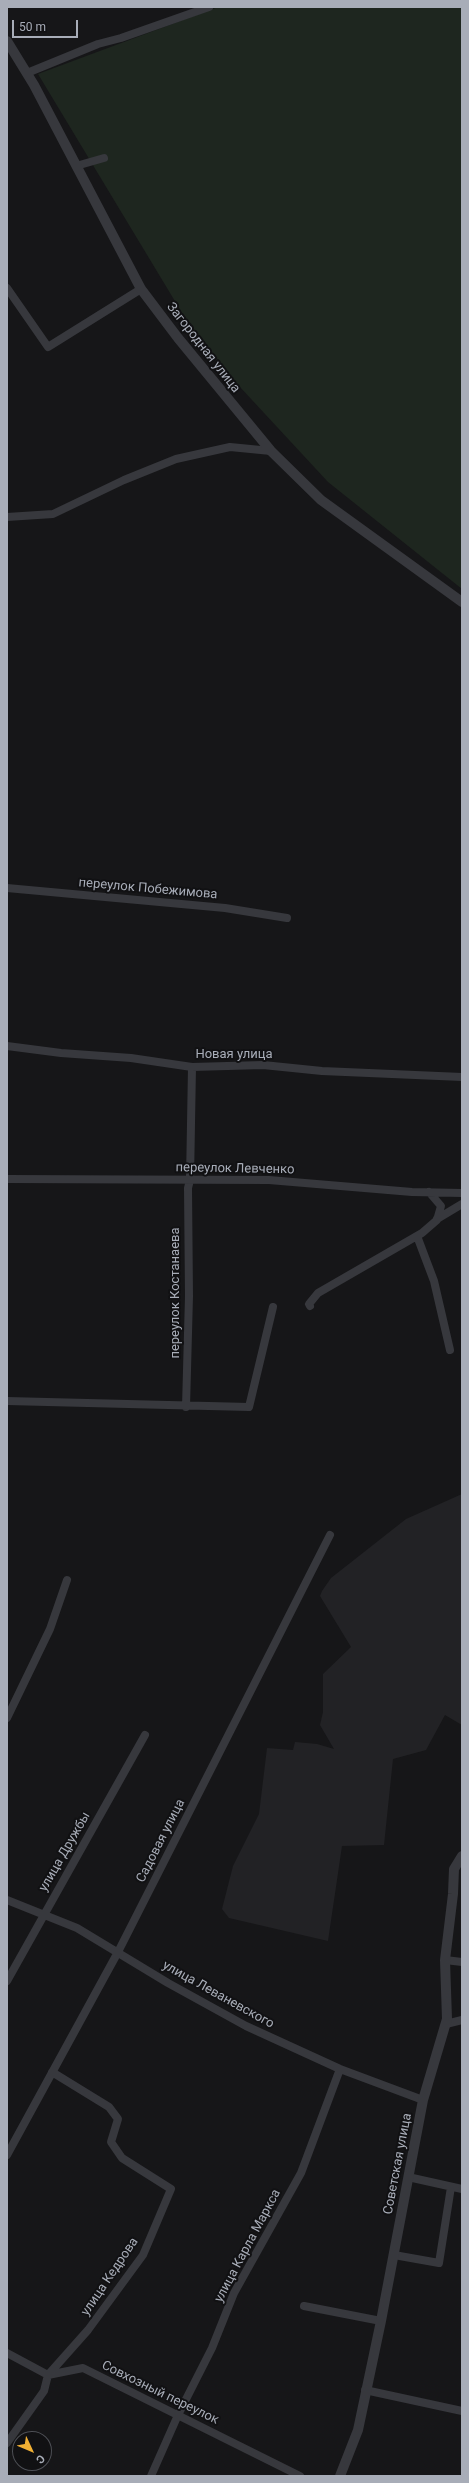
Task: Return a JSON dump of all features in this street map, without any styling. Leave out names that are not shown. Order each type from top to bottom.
[{"type":"street","points":[[27,73],[98,44],[121,38],[209,7]]},
{"type":"street","name":"Загородная улица","points":[[7,40],[27,73],[141,289],[178,338],[271,451],[321,500],[462,602]]},
{"type":"street","points":[[76,166],[104,158]]},
{"type":"street","points":[[7,288],[48,347],[141,289]]},
{"type":"street","points":[[7,516],[53,514],[124,480],[176,459],[230,447],[271,451]]},
{"type":"street","name":"переулок Побежимова","points":[[7,888],[225,908],[287,918]]},
{"type":"street","name":"Новая улица","points":[[7,1046],[61,1053],[131,1058],[192,1067],[263,1065],[322,1071],[462,1077]]},
{"type":"street","name":"переулок Костанаева","points":[[186,1406],[189,1296],[188,1188],[190,1180],[192,1067]]},
{"type":"street","name":"переулок Левченко","points":[[7,1179],[269,1180],[429,1192],[462,1193]]},
{"type":"street","points":[[429,1192],[438,1199],[441,1206],[437,1220]]},
{"type":"street","points":[[310,1306],[312,1300],[324,1289],[417,1236],[437,1220],[462,1204]]},
{"type":"street","points":[[417,1236],[434,1281],[450,1350]]},
{"type":"street","points":[[7,1401],[249,1407],[273,1307]]},
{"type":"street","name":"Садовая улица","points":[[7,2155],[118,1952],[330,1535]]},
{"type":"street","points":[[7,1718],[50,1629],[67,1580]]},
{"type":"street","name":"улица Дружбы","points":[[7,1981],[145,1735]]},
{"type":"street","name":"Советская улица","points":[[340,2476],[358,2430],[365,2390],[394,2256],[423,2100],[446,2024],[445,1960],[454,1869],[462,1856]]},
{"type":"street","name":"улица Леваневского","points":[[7,1900],[77,1928],[246,2026],[340,2069],[423,2100]]},
{"type":"street","points":[[445,1960],[462,1962]]},
{"type":"street","points":[[446,2024],[462,2020]]},
{"type":"street","name":"улица Карла Маркса","points":[[151,2476],[178,2415],[212,2348],[234,2292],[301,2173],[340,2069]]},
{"type":"street","name":"улица Кедрова","points":[[7,2443],[44,2391],[48,2375],[88,2330],[143,2254],[171,2189],[122,2158],[110,2142],[118,2119],[109,2107],[52,2072]]},
{"type":"street","points":[[408,2177],[450,2187],[462,2188]]},
{"type":"street","points":[[394,2256],[439,2263],[450,2187]]},
{"type":"street","points":[[304,2306],[381,2321]]},
{"type":"street","points":[[7,2353],[48,2375]]},
{"type":"street","name":"Совхозный переулок","points":[[48,2375],[83,2368],[300,2476]]},
{"type":"street","points":[[365,2390],[462,2411]]},
{"type":"shaded area","points":[[218,7],[462,7],[462,589],[328,482],[202,346],[38,74]]},
{"type":"shaded area","points":[[462,1494],[462,1725],[445,1715],[426,1750],[393,1759],[384,1845],[342,1846],[328,1941],[229,1918],[222,1909],[233,1866],[259,1814],[267,1748],[293,1750],[295,1742],[317,1744],[334,1749],[320,1725],[323,1712],[323,1674],[351,1647],[320,1596],[322,1591],[331,1578],[406,1519]]}]
